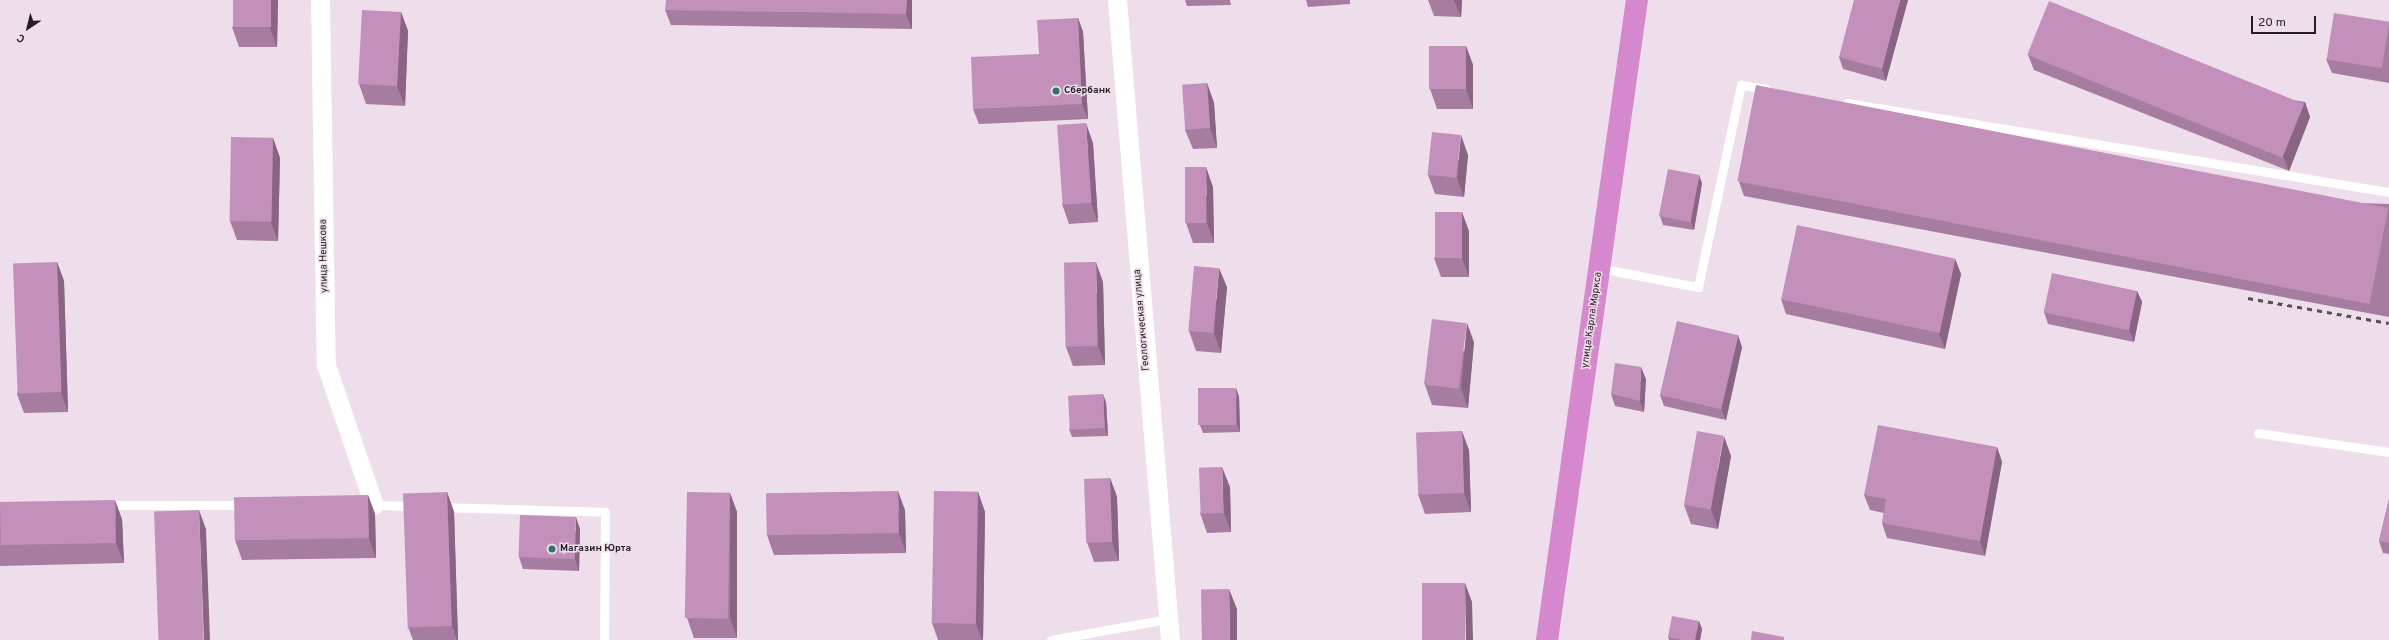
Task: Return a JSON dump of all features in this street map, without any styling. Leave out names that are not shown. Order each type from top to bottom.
[{"type":"highway","name":"улица Карла Маркса","points":[[1547,640],[1636,0]]},
{"type":"street","name":"улица Нешкова","points":[[320,0],[326,365],[366,505]]},
{"type":"street","name":"Геологическая улица","points":[[1116,0],[1166,619],[1170,640]]},
{"type":"lane","points":[[1599,268],[1698,287],[1741,85],[1780,91]]},
{"type":"lane","points":[[1834,100],[2389,192]]},
{"type":"lane","points":[[2258,433],[2389,452]]},
{"type":"lane","points":[[95,505],[254,505]]},
{"type":"lane","points":[[366,505],[605,512],[604,640]]},
{"type":"lane","points":[[1051,640],[1166,619]]},
{"type":"building","points":[[233,0],[271,0],[271,27],[233,27]]},
{"type":"building","points":[[666,0],[907,0],[906,14],[665,10]]},
{"type":"building","points":[[1854,0],[1900,0],[1882,69],[1839,57]]},
{"type":"building","points":[[2049,1],[2304,104],[2282,158],[2027,55]]},
{"type":"building","points":[[362,10],[401,12],[397,86],[358,84]]},
{"type":"building","points":[[2334,13],[2389,22],[2382,68],[2327,59]]},
{"type":"building","points":[[1078,18],[1082,104],[973,109],[971,57],[1039,54],[1037,20]]},
{"type":"building","points":[[1429,46],[1466,46],[1466,89],[1429,89]]},
{"type":"building","points":[[1207,83],[1210,128],[1185,130],[1182,85]]},
{"type":"building","points":[[1756,85],[2388,208],[2369,304],[1737,181]]},
{"type":"building","points":[[1086,123],[1092,203],[1063,205],[1057,125]]},
{"type":"building","points":[[1432,132],[1461,135],[1456,178],[1428,175]]},
{"type":"building","points":[[231,137],[273,138],[272,222],[230,221]]},
{"type":"building","points":[[1185,167],[1206,167],[1206,223],[1185,223]]},
{"type":"building","points":[[1668,169],[1699,175],[1690,222],[1659,216]]},
{"type":"building","points":[[1435,212],[1462,212],[1462,258],[1435,258]]},
{"type":"building","points":[[1797,225],[1955,259],[1940,333],[1781,299]]},
{"type":"building","points":[[57,262],[62,392],[18,393],[13,264]]},
{"type":"building","points":[[1096,262],[1097,346],[1065,347],[1064,263]]},
{"type":"building","points":[[1194,266],[1219,268],[1213,333],[1188,331]]},
{"type":"building","points":[[2052,273],[2137,291],[2129,330],[2044,312]]},
{"type":"building","points":[[1432,319],[1467,323],[1459,389],[1424,385]]},
{"type":"building","points":[[1677,321],[1738,335],[1721,409],[1660,395]]},
{"type":"building","points":[[1615,363],[1641,367],[1640,401],[1611,394]]},
{"type":"building","points":[[1198,388],[1236,388],[1236,425],[1198,425]]},
{"type":"building","points":[[1103,394],[1105,428],[1070,430],[1068,396]]},
{"type":"building","points":[[1878,425],[1997,447],[1980,541],[1882,523],[1886,499],[1864,495]]},
{"type":"building","points":[[1462,431],[1464,493],[1418,495],[1416,433]]},
{"type":"building","points":[[1697,431],[1724,436],[1711,510],[1684,505]]},
{"type":"building","points":[[1222,467],[1224,513],[1201,514],[1199,468]]},
{"type":"building","points":[[1110,478],[1112,542],[1086,543],[1084,479]]},
{"type":"building","points":[[898,491],[899,533],[767,535],[766,493]]},
{"type":"building","points":[[934,491],[978,492],[976,624],[932,623]]},
{"type":"building","points":[[447,492],[452,626],[408,627],[403,494]]},
{"type":"building","points":[[687,492],[730,493],[728,619],[685,618]]},
{"type":"building","points":[[368,495],[369,538],[235,540],[234,497]]},
{"type":"building","points":[[2389,499],[2389,543],[2379,541]]},
{"type":"building","points":[[115,500],[116,543],[1,545],[0,502]]},
{"type":"building","points":[[199,510],[204,640],[159,640],[154,512]]},
{"type":"building","name":"Магазин Юрта","points":[[520,515],[576,517],[575,559],[519,557]]},
{"type":"building","points":[[1422,583],[1465,583],[1465,640],[1422,640]]},
{"type":"building","points":[[1201,589],[1229,589],[1230,640],[1202,640]]},
{"type":"building","points":[[1672,616],[1699,621],[1695,640],[1682,640],[1668,637]]},
{"type":"building","points":[[1752,631],[1784,637],[1784,640],[1751,640]]},
{"type":"railway","points":[[2248,298],[2389,323]]},
{"type":"place","name":"Сбербанк","points":[[1056,91]]},
{"type":"place","name":"Магазин Юрта","points":[[552,549]]}]
